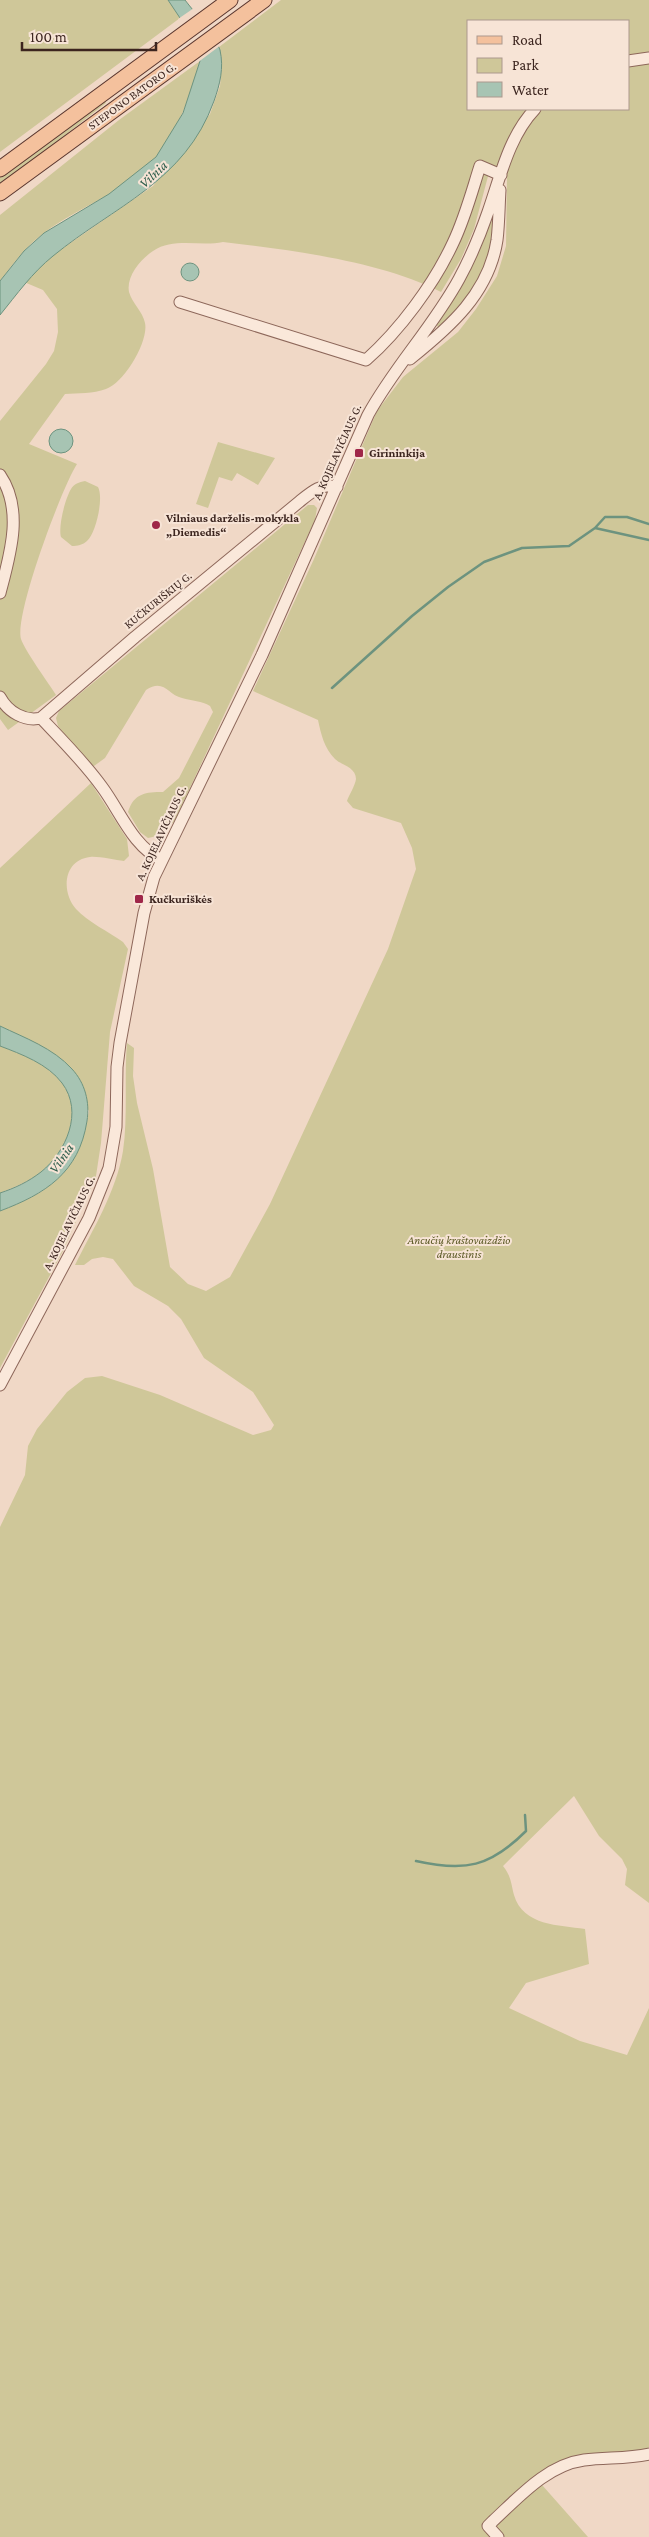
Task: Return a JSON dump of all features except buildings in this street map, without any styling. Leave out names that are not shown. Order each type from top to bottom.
[{"type":"main road","name":"STEPONO BATORO G.","points":[[0,169],[230,0]]},
{"type":"main road","name":"STEPONO BATORO G.","points":[[0,193],[264,0]]},
{"type":"street","points":[[629,61],[649,58]]},
{"type":"street","name":"A. KOJELAVIČIAUS G.","points":[[0,1385],[89,1218],[109,1168],[116,1127],[116,1067],[150,888],[240,703],[368,415],[397,369],[446,301],[462,272],[482,232],[516,135],[534,110]]},
{"type":"street","points":[[180,302],[366,360],[409,314],[440,266],[456,236],[480,166],[501,175]]},
{"type":"street","name":"A. KOJELAVIČIAUS G.","points":[[397,369],[454,322],[483,284],[492,261],[497,240],[501,175]]},
{"type":"street","points":[[0,474],[11,498],[13,520],[12,544],[0,593]]},
{"type":"street","name":"KUČKURIŠKIŲ G.","points":[[41,718],[135,637],[299,502],[320,487],[326,485],[337,487]]},
{"type":"street","points":[[0,697],[9,709],[20,716],[31,720],[41,718],[76,754],[102,786],[142,848],[162,860]]},
{"type":"street","points":[[493,2534],[536,2483],[558,2468],[585,2460],[635,2457],[649,2454]]},
{"type":"green space","points":[[0,0],[168,0],[180,18],[0,152]]},
{"type":"green space","name":"Ancučių kraštovaizdžio draustinis","points":[[281,0],[649,0],[649,1903],[625,1885],[627,1869],[622,1859],[599,1836],[574,1796],[503,1866],[509,1876],[514,1895],[525,1913],[553,1925],[585,1929],[589,1964],[526,1983],[509,2008],[580,2041],[627,2055],[649,2008],[649,2447],[642,2452],[582,2457],[535,2477],[588,2537],[0,2537],[0,1527],[25,1475],[28,1446],[37,1429],[67,1392],[85,1378],[102,1376],[160,1395],[253,1435],[271,1430],[274,1425],[253,1392],[204,1358],[181,1319],[168,1306],[134,1286],[113,1259],[103,1257],[92,1259],[84,1265],[75,1265],[103,1210],[120,1166],[125,1124],[127,1043],[134,1048],[133,1076],[137,1103],[153,1169],[170,1267],[188,1284],[206,1291],[230,1277],[270,1204],[388,949],[416,869],[412,848],[401,823],[353,808],[347,801],[356,779],[354,772],[335,759],[328,750],[318,720],[253,691],[314,559],[377,411],[403,377],[458,332],[476,309],[497,276],[506,246],[507,175],[491,165],[474,229],[461,259],[441,292],[391,272],[335,258],[223,242],[170,244],[153,251],[144,259],[135,268],[129,286],[130,296],[145,323],[143,340],[134,360],[120,379],[106,389],[91,393],[65,394],[29,444],[77,464],[61,498],[41,551],[25,605],[21,626],[23,644],[56,695],[8,730],[0,719],[0,421],[46,364],[54,351],[58,332],[57,309],[43,290],[24,282],[53,255],[153,186],[210,114],[220,86],[222,63],[219,47]]},
{"type":"green space","points":[[200,61],[193,86],[178,123],[156,157],[131,180],[58,223],[37,238],[0,281],[0,215],[119,120]]},
{"type":"green space","points":[[105,101],[106,103],[0,186],[0,176]]},
{"type":"green space","points":[[491,221],[495,223],[485,268],[465,304],[438,327],[436,324],[472,265]]},
{"type":"green space","points":[[218,442],[275,458],[258,485],[237,473],[232,481],[219,477],[208,508],[196,504]]},
{"type":"green space","points":[[85,481],[98,487],[100,507],[90,537],[80,545],[72,546],[61,537],[60,527],[66,499],[71,489]]},
{"type":"green space","points":[[308,505],[314,505],[317,508],[315,520],[175,820],[157,836],[148,838],[140,832],[128,812],[137,797],[151,792],[163,792],[179,778],[213,712],[210,706],[177,696],[162,686],[146,690],[105,758],[94,766],[89,766],[58,726],[56,718],[59,711]]},
{"type":"green space","points":[[91,783],[127,839],[129,856],[124,861],[93,857],[81,859],[74,864],[67,878],[68,894],[76,909],[92,923],[123,942],[128,949],[110,1032],[101,1143],[96,1176],[63,1251],[0,1368],[0,1211],[35,1195],[50,1186],[61,1175],[71,1163],[79,1148],[89,1111],[57,1056],[0,1026],[0,868]]},
{"type":"green space","points":[[0,1046],[34,1060],[56,1076],[68,1094],[72,1106],[72,1119],[64,1143],[50,1164],[31,1179],[0,1193]]},
{"type":"water","name":"Vilnia","points":[[168,0],[185,0],[210,31],[220,50],[222,63],[220,82],[214,101],[201,129],[185,152],[166,172],[146,190],[53,256],[31,277],[0,315],[0,281],[24,251],[44,233],[109,194],[156,157],[183,113],[200,61],[180,18]]},
{"type":"water","points":[[186,263],[194,263],[199,268],[197,279],[186,281],[181,276],[181,268]]},
{"type":"water","points":[[61,429],[69,433],[73,441],[69,449],[61,453],[53,449],[49,441],[53,433]]},
{"type":"water","name":"Vilnia","points":[[0,1026],[47,1049],[72,1069],[86,1093],[88,1114],[83,1139],[68,1168],[45,1189],[0,1211],[0,1193],[26,1182],[41,1172],[58,1154],[69,1131],[72,1119],[72,1106],[62,1083],[49,1070],[25,1056],[0,1046]]},
{"type":"pier","points":[[194,8],[221,45],[197,63],[197,56],[178,19]]},
{"type":"waterway","points":[[332,688],[412,616],[448,587],[484,562],[522,548],[569,546],[595,528],[605,517],[627,517],[649,524]]},
{"type":"waterway","points":[[595,528],[649,540]]},
{"type":"waterway","points":[[416,1861],[463,1866],[476,1864],[488,1859],[501,1852],[526,1831],[525,1815]]},
{"type":"place","name":"Girininkija","points":[[359,453]]},
{"type":"place","name":"Vilniaus darželis-mokykla „Diemedis“","points":[[156,525]]},
{"type":"place","name":"Kučkuriškės","points":[[139,899]]}]
